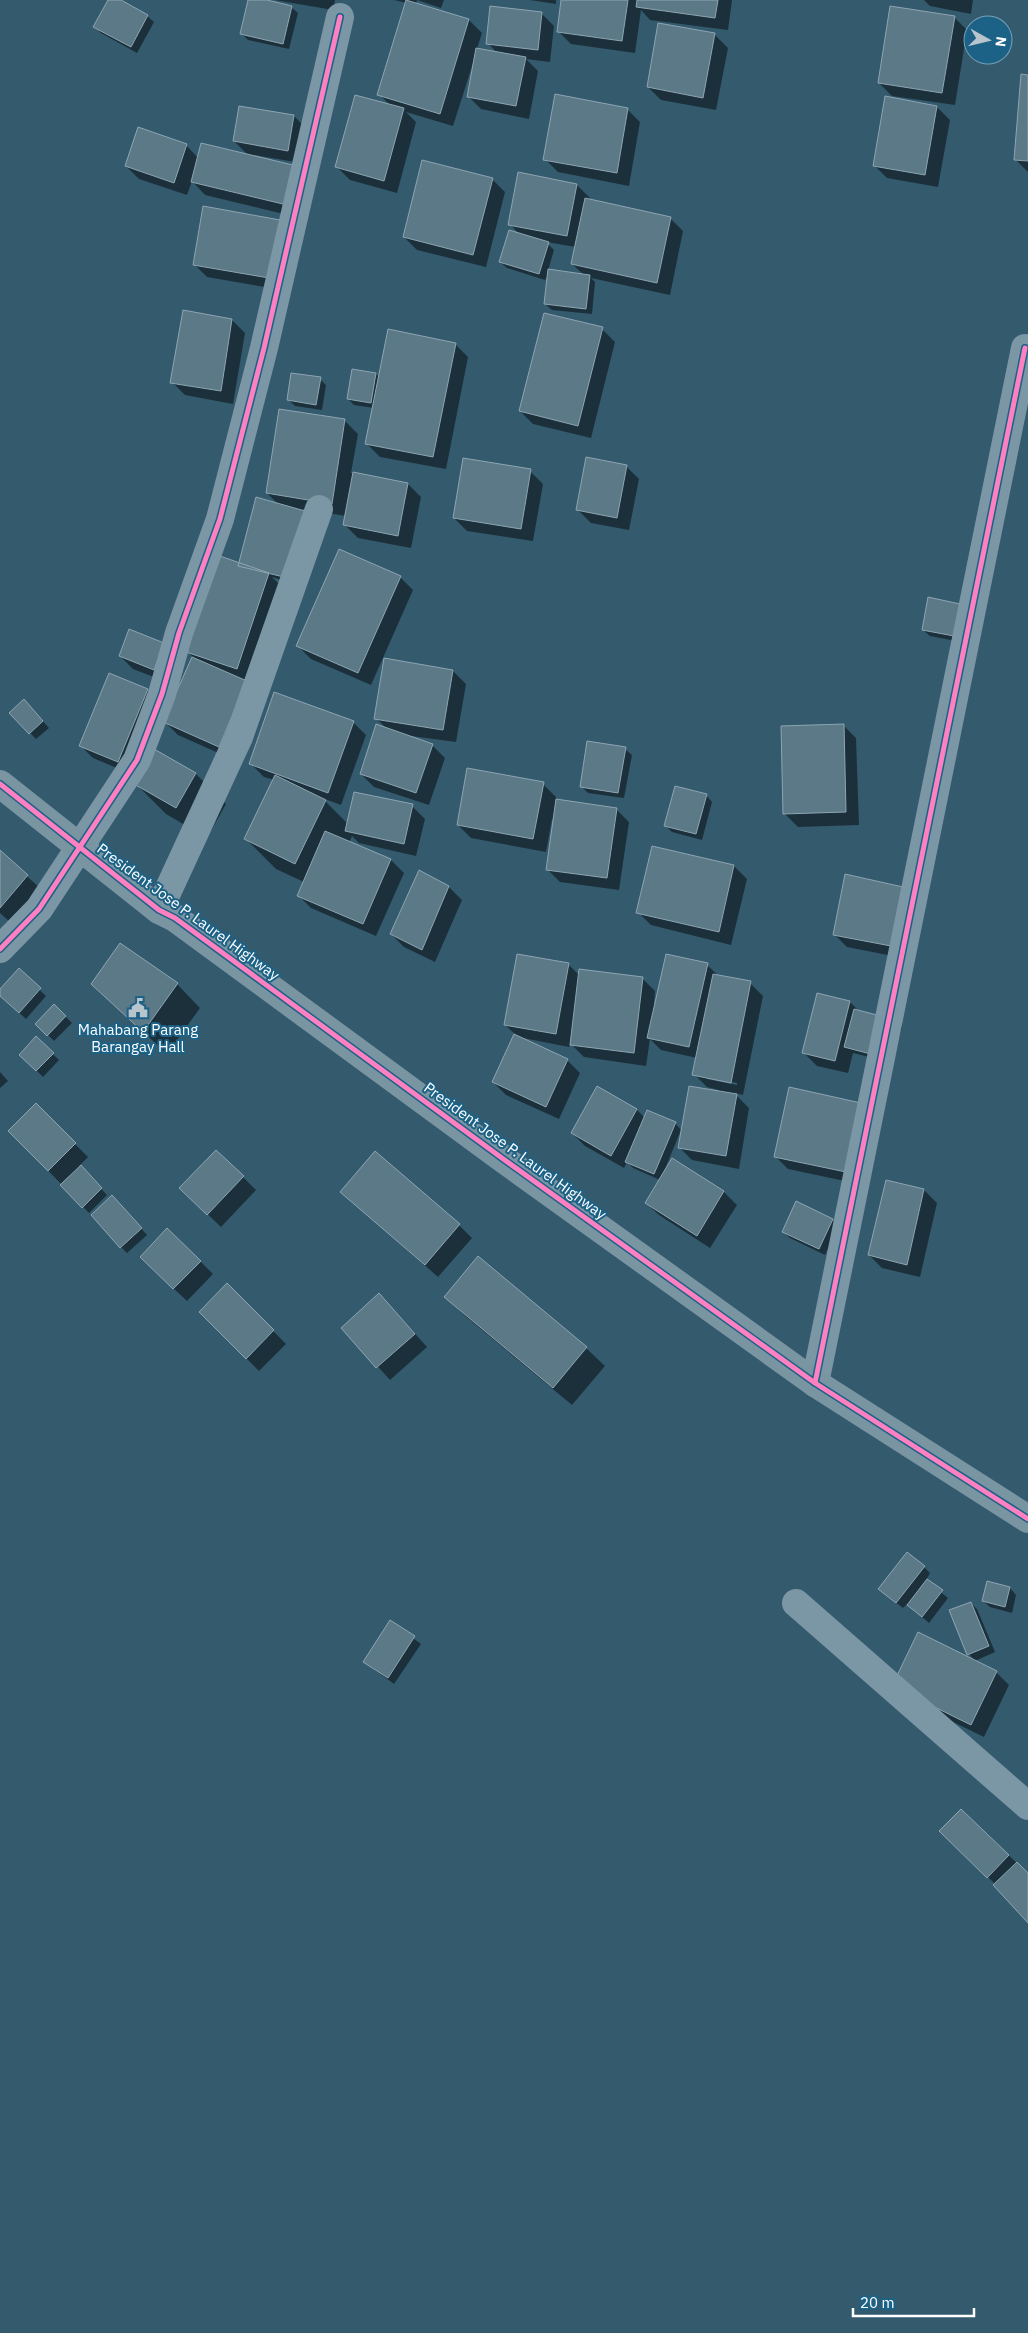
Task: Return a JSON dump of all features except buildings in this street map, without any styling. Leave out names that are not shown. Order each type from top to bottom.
[{"type":"highway","name":"President Jose P. Laurel Highway","points":[[0,784],[160,910],[175,918],[498,1155],[815,1383],[1028,1519]]},
{"type":"street","points":[[0,949],[39,909],[137,760],[162,694],[179,633],[220,519],[264,348],[340,17]]},
{"type":"street","points":[[815,1383],[1025,348]]},
{"type":"street","points":[[160,910],[239,737],[319,509]]},
{"type":"street","points":[[796,1603],[1028,1806]]},
{"type":"cycle path","points":[[0,949],[39,909],[137,760],[162,694],[179,633],[220,519],[264,348],[340,17]]},
{"type":"cycle path","points":[[815,1383],[1025,348]]},
{"type":"cycle path","points":[[0,784],[159,910],[175,918],[506,1161],[815,1383],[1028,1519]]},
{"type":"place","name":"Mahabang Parang Barangay Hall","points":[[138,1008]]}]
